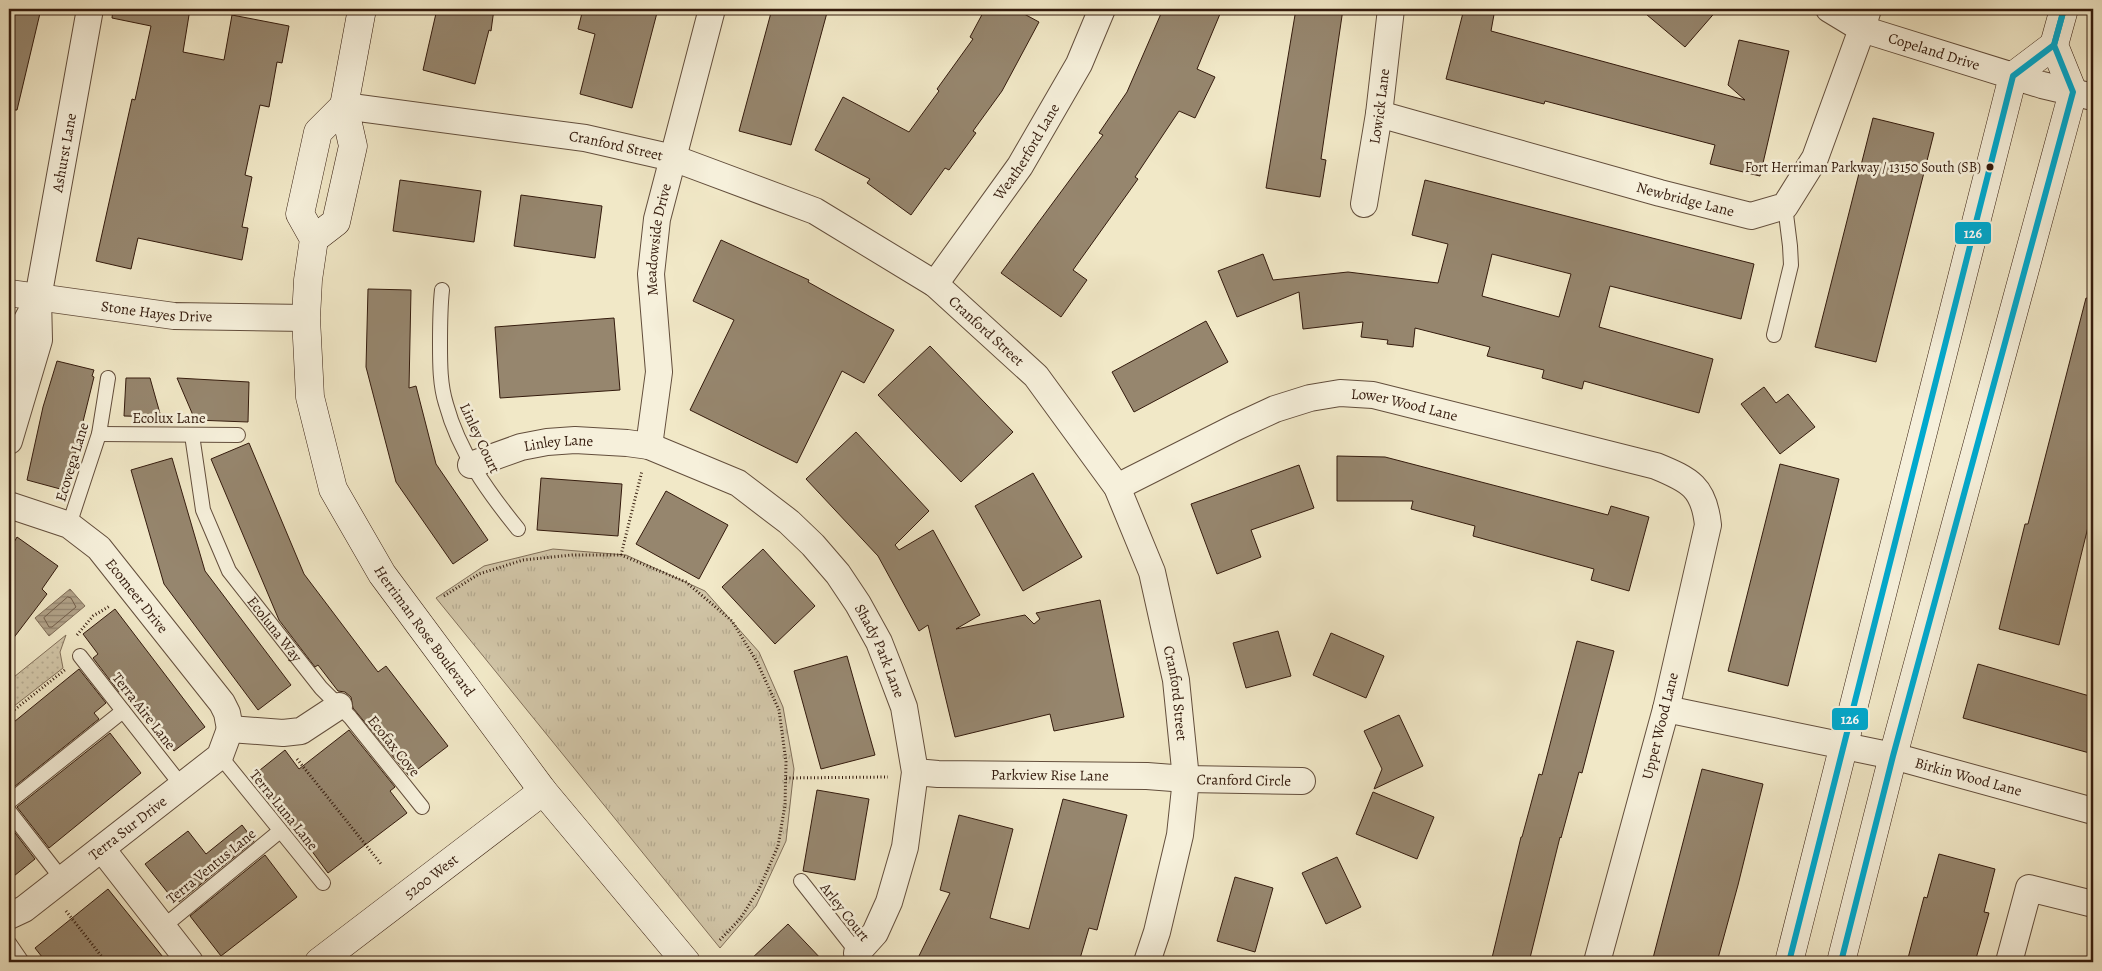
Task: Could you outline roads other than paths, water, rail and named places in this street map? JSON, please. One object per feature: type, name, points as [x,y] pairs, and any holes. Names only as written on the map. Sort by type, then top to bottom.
[{"type":"street","name":"Ashurst Lane","points":[[38,298],[90,9]]},
{"type":"street","points":[[344,106],[318,132],[300,214],[314,239],[336,222],[353,146],[344,106],[362,9]]},
{"type":"street","name":"Meadowside Drive","points":[[646,457],[659,372],[653,300],[653,252],[657,219],[712,9]]},
{"type":"street","name":"Weatherford Lane","points":[[935,284],[1020,166],[1079,64],[1102,9]]},
{"type":"street","name":"Lowick Lane","points":[[1364,204],[1379,114],[1391,9]]},
{"type":"street","name":"Copeland Drive","points":[[1829,9],[1865,19],[2013,76],[2083,94]]},
{"type":"street","points":[[1789,962],[2013,76],[2054,45],[2064,9]]},
{"type":"street","points":[[1785,206],[1815,158],[1865,19]]},
{"type":"street","points":[[1841,962],[1893,756],[2083,94],[2054,45]]},
{"type":"street","name":"Cranford Street","points":[[344,106],[585,138],[673,158],[815,211],[935,284],[1036,376],[1117,487],[1152,572],[1176,680],[1186,779],[1180,835],[1157,932],[1147,962]]},
{"type":"street","name":"Newbridge Lane","points":[[1379,114],[1660,193],[1751,216],[1785,206]]},
{"type":"street","name":"Herriman Rose Boulevard","points":[[314,239],[308,280],[306,318],[310,397],[333,489],[382,574],[543,791],[686,962]]},
{"type":"street","name":"Stone Hayes Drive","points":[[9,293],[174,316],[306,318]]},
{"type":"street","points":[[9,365],[17,338],[38,298]]},
{"type":"street","points":[[9,441],[39,340],[38,298]]},
{"type":"street","name":"Lower Wood Lane","points":[[1117,487],[1225,432],[1275,409],[1310,398],[1340,393],[1373,395],[1656,466],[1682,476],[1697,490]]},
{"type":"street","name":"Linley Lane","points":[[471,465],[521,447],[547,442],[575,440],[627,443],[646,457]]},
{"type":"street","name":"Shady Park Lane","points":[[646,457],[738,484],[789,522],[813,545],[838,574],[879,642],[904,707],[903,774],[907,840],[888,902],[875,933],[861,958]]},
{"type":"street","name":"Upper Wood Lane","points":[[1597,962],[1666,709],[1708,525],[1706,506],[1697,490]]},
{"type":"street","name":"Ecomeer Drive","points":[[9,505],[69,525],[99,548],[222,703],[227,713],[230,729]]},
{"type":"street","points":[[220,756],[230,729],[284,733],[301,731],[339,706]]},
{"type":"street","name":"Birkin Wood Lane","points":[[1666,709],[1893,756],[2093,811]]},
{"type":"street","name":"Terra Sur Drive","points":[[9,916],[24,909],[220,756]]},
{"type":"street","name":"Parkview Rise Lane","points":[[903,774],[1147,776],[1186,779]]},
{"type":"street","name":"Cranford Circle","points":[[1186,779],[1302,781]]},
{"type":"street","name":"5200 West","points":[[319,962],[543,791]]},
{"type":"street","points":[[102,849],[190,962]]},
{"type":"street","points":[[2009,962],[2029,888],[2093,904]]},
{"type":"lane","points":[[1774,335],[1790,265],[1790,246],[1785,206]]},
{"type":"lane","name":"Linley Court","points":[[442,290],[440,307],[440,367],[445,404],[471,465],[489,493],[518,529]]},
{"type":"lane","name":"Ecovega Lane","points":[[69,525],[99,434],[108,378]]},
{"type":"lane","name":"Ecolux Lane","points":[[99,434],[238,435]]},
{"type":"lane","name":"Ecoluna Way","points":[[192,435],[203,510],[229,571],[321,688],[339,706]]},
{"type":"lane","name":"Terra Aire Lane","points":[[80,656],[182,786]]},
{"type":"lane","name":"Ecofax Cove","points":[[339,706],[350,717],[422,807]]},
{"type":"lane","points":[[9,802],[123,711]]},
{"type":"lane","name":"Terra Luna Lane","points":[[220,756],[323,884]]},
{"type":"lane","points":[[9,811],[62,879]]},
{"type":"lane","name":"Terra Ventus Lane","points":[[163,927],[280,831]]},
{"type":"lane","name":"Arley Court","points":[[800,881],[861,958]]},
{"type":"lane","points":[[9,943],[22,962]]},
{"type":"water","points":[[70,589],[85,606],[49,636],[35,618]]},
{"type":"place","name":"Fort Herriman Parkway / 13150 South (SB)","points":[[1990,167]]}]
